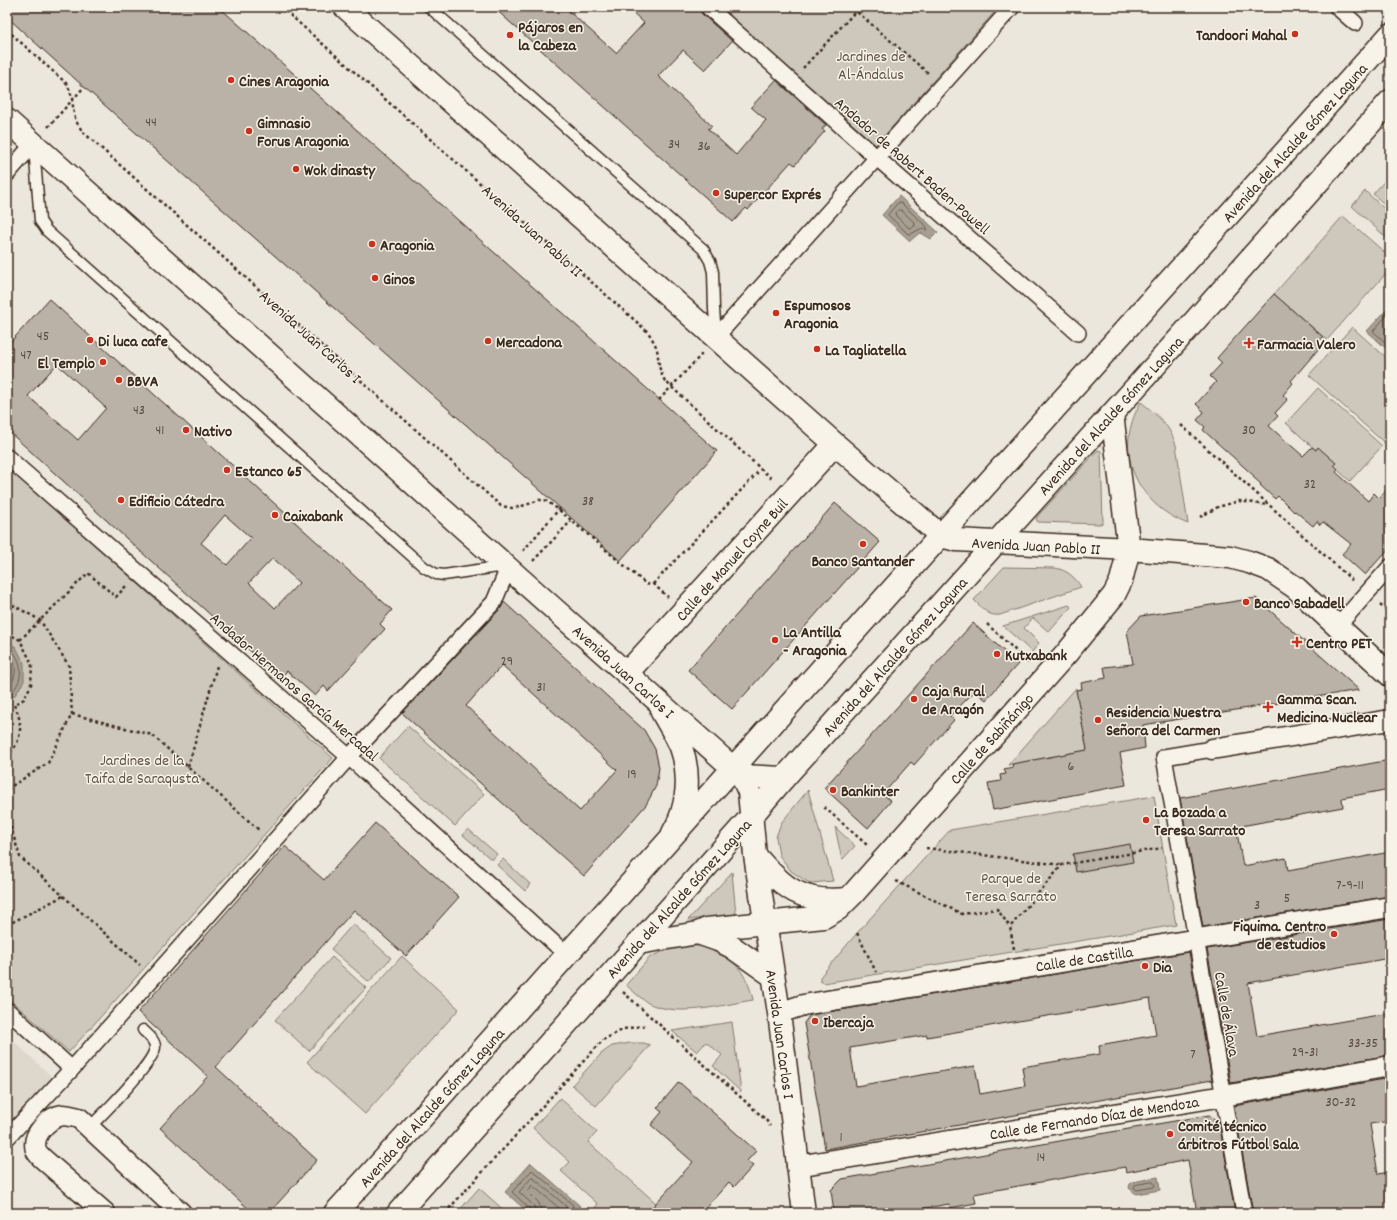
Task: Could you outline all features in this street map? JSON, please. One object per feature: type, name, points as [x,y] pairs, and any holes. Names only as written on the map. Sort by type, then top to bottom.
[{"type":"street","name":"Avenida Juan Pablo II","points":[[345,7],[940,536],[957,540],[996,543],[1129,549],[1230,558],[1249,562],[1268,569],[1296,588],[1390,675]]},
{"type":"street","name":"Andador de Robert Baden-Powell","points":[[708,7],[877,158],[1078,333]]},
{"type":"street","points":[[716,337],[1012,7]]},
{"type":"street","points":[[1337,7],[1355,23]]},
{"type":"street","name":"Avenida del Alcalde Gómez Laguna","points":[[335,1213],[669,840],[738,772],[940,536],[1390,35]]},
{"type":"street","name":"Avenida del Alcalde Gómez Laguna","points":[[398,1213],[784,778],[1112,414],[1390,101]]},
{"type":"street","name":"Avenida Juan Carlos I","points":[[7,120],[506,567],[738,772],[749,792],[750,818],[779,1013],[804,1213]]},
{"type":"street","points":[[7,174],[34,144]]},
{"type":"street","name":"Calle de Sabiñánigo","points":[[638,943],[698,933],[707,929],[824,917],[838,909],[884,860],[1045,678],[1114,595],[1121,581],[1129,549],[1112,414]]},
{"type":"street","name":"Calle de Manuel Coyne Buil","points":[[627,673],[835,444]]},
{"type":"street","name":"Andador Hermanos García Mercadal","points":[[7,457],[349,757],[556,945]]},
{"type":"street","points":[[7,1138],[72,1069],[349,757],[494,602],[506,567]]},
{"type":"street","points":[[1337,627],[1390,567]]},
{"type":"street","name":"Avenida del Alcalde Gómez Laguna","points":[[652,695],[680,747],[687,773],[687,791],[684,807],[679,824],[669,840]]},
{"type":"street","points":[[1212,749],[1390,720]]},
{"type":"street","name":"Calle de Álava","points":[[1212,749],[1164,757],[1244,1213]]},
{"type":"street","points":[[738,772],[784,778]]},
{"type":"street","points":[[755,855],[778,880],[802,895],[822,900],[847,899]]},
{"type":"street","name":"Calle de Castilla","points":[[779,1013],[803,1005],[1390,907]]},
{"type":"street","name":"Calle de Sabiñánigo","points":[[698,933],[732,947],[773,976]]},
{"type":"street","points":[[7,1010],[72,1069]]},
{"type":"street","name":"Calle de Fernando Díaz de Mendoza","points":[[797,1166],[1216,1097],[1390,1066]]},
{"type":"street","points":[[105,1213],[42,1158],[36,1150],[35,1141],[38,1134],[54,1118],[63,1115],[79,1118],[181,1213]]},
{"type":"lane","points":[[429,7],[703,249],[714,272],[716,337]]},
{"type":"lane","points":[[34,144],[40,221],[47,231],[430,572],[444,575],[506,567]]},
{"type":"lane","points":[[89,1128],[130,1085],[153,1054],[155,1047],[153,1040],[143,1030]]},
{"type":"path","name":"Avenida Juan Pablo II","points":[[281,7],[648,332],[654,341],[661,374],[671,388],[761,469],[653,584]]},
{"type":"path","points":[[837,7],[856,11],[941,86]]},
{"type":"path","points":[[855,7],[856,11]]},
{"type":"path","points":[[801,70],[856,11],[864,7]]},
{"type":"path","name":"Avenida Juan Carlos I","points":[[7,30],[66,83],[73,98],[77,123],[83,132],[501,506],[512,508],[539,500],[545,500],[559,509],[571,521],[646,584],[653,584]]},
{"type":"path","points":[[34,144],[84,87]]},
{"type":"path","points":[[659,400],[716,337]]},
{"type":"path","points":[[1181,425],[1390,614]]},
{"type":"path","points":[[1200,517],[1218,507],[1239,502],[1270,506]]},
{"type":"path","points":[[506,567],[559,509]]},
{"type":"path","points":[[20,640],[88,573],[116,597],[138,572]]},
{"type":"path","points":[[7,602],[40,620],[70,666],[72,714],[48,763],[7,789]]},
{"type":"path","points":[[987,624],[1045,678]]},
{"type":"path","points":[[7,633],[20,640],[32,664],[31,685],[24,699],[14,705],[18,712],[21,733],[12,751],[7,755]]},
{"type":"path","points":[[188,767],[222,646]]},
{"type":"path","points":[[72,714],[152,735],[273,842]]},
{"type":"path","points":[[824,807],[884,860]]},
{"type":"path","points":[[7,815],[20,857],[153,977]]},
{"type":"path","points":[[926,848],[1062,865],[1163,848]]},
{"type":"path","points":[[1010,927],[1062,865]]},
{"type":"path","points":[[896,881],[962,914],[997,909],[1010,927],[1019,969]]},
{"type":"path","points":[[7,924],[63,896]]},
{"type":"path","points":[[857,933],[877,975]]},
{"type":"path","points":[[607,978],[766,1120],[770,1128]]},
{"type":"path","points":[[445,1213],[603,1040],[624,1029],[647,1026]]},
{"type":"shaded area","points":[[7,1035],[63,1087],[7,1148]]},
{"type":"green space","name":"Jardines de Al-Ándalus","points":[[719,7],[999,7],[876,145]]},
{"type":"green space","points":[[1390,175],[1390,209],[1373,194]]},
{"type":"green space","points":[[1365,191],[1390,214],[1390,241],[1352,206]]},
{"type":"green space","points":[[1343,216],[1390,257],[1390,269],[1327,340],[1274,294]]},
{"type":"green space","points":[[1352,327],[1390,361],[1390,448],[1309,375]]},
{"type":"green space","points":[[1318,388],[1382,446],[1350,481],[1286,423]]},
{"type":"green space","points":[[1141,402],[1162,420],[1176,445],[1188,524],[1170,515],[1155,503],[1143,490],[1134,474],[1129,457],[1129,439],[1133,420]]},
{"type":"green space","points":[[1098,450],[1101,451],[1103,523],[1038,522],[1036,519],[1037,517]]},
{"type":"green space","name":"Jardines de la Taifa de Saraqusta","points":[[7,467],[333,758],[69,1052],[7,997]]},
{"type":"green space","points":[[1004,567],[1055,568],[1063,570],[1070,574],[1081,587],[1000,615],[992,615],[974,600]]},
{"type":"green space","points":[[1069,605],[1071,607],[1049,632],[1033,618],[1024,628],[1039,643],[1032,652],[1003,626]]},
{"type":"green space","points":[[1076,688],[1087,750],[1008,765]]},
{"type":"green space","points":[[408,726],[484,794],[455,826],[379,758]]},
{"type":"green space","points":[[808,790],[833,881],[811,883],[806,881],[791,871],[779,855],[776,837],[781,823]]},
{"type":"green space","name":"Parque de Teresa Sarrato","points":[[1154,796],[1176,925],[824,983],[820,981],[820,977],[857,933],[950,830]]},
{"type":"green space","points":[[835,827],[855,846],[842,860]]},
{"type":"green space","points":[[468,829],[497,854],[492,860],[463,835]]},
{"type":"green space","points":[[503,859],[530,884],[525,891],[497,865]]},
{"type":"green space","points":[[732,872],[736,914],[688,920]]},
{"type":"green space","points":[[353,924],[391,958],[369,982],[331,949]]},
{"type":"green space","points":[[682,946],[698,946],[708,948],[727,957],[741,971],[753,1000],[700,1009],[673,1010],[648,1003],[626,985],[650,957]]},
{"type":"green space","points":[[402,956],[459,1009],[365,1114],[307,1062]]},
{"type":"green space","points":[[332,957],[366,988],[309,1051],[275,1020]]},
{"type":"green space","points":[[732,1022],[741,1092],[713,1066],[722,1055],[706,1042],[697,1052],[672,1031]]},
{"type":"green space","points":[[630,1043],[644,1043],[650,1045],[596,1106],[572,1085],[602,1053],[612,1046]]},
{"type":"green space","points":[[560,1098],[597,1132],[588,1142],[656,1203],[647,1213],[591,1213],[598,1204],[561,1171],[570,1162],[533,1128]]},
{"type":"green space","points":[[479,1188],[507,1213],[457,1213]]},
{"type":"water","points":[[899,196],[938,232],[931,239],[921,233],[910,241],[882,215]]},
{"type":"water","points":[[1390,306],[1390,352],[1367,331]]},
{"type":"water","points":[[7,642],[16,647],[24,663],[24,681],[15,695],[7,699]]},
{"type":"water","points":[[7,709],[10,714],[12,727],[11,736],[7,745]]},
{"type":"water","points":[[531,1163],[580,1206],[573,1213],[529,1213],[505,1192]]},
{"type":"water","points":[[1158,1177],[1160,1190],[1136,1194],[1129,1188],[1130,1184],[1133,1182]]},
{"type":"building","name":"Aragonia","points":[[7,7],[219,7],[717,451],[620,561],[84,87],[7,17]]},
{"type":"building","points":[[493,7],[564,7],[616,53],[644,23],[627,7],[699,7],[702,14],[732,41],[705,70],[683,50],[658,76],[712,126],[708,129],[736,155],[766,120],[751,107],[776,80],[826,125],[822,129],[825,131],[795,165],[791,162],[748,210],[746,208],[733,222]]},
{"type":"building","points":[[1274,294],[1323,337],[1318,343],[1321,346],[1291,381],[1293,383],[1283,395],[1288,399],[1275,413],[1278,416],[1269,426],[1303,456],[1312,447],[1316,450],[1318,447],[1336,463],[1334,465],[1338,469],[1336,472],[1368,501],[1374,493],[1379,498],[1390,486],[1390,547],[1365,575],[1342,554],[1351,544],[1323,522],[1320,525],[1317,521],[1313,526],[1295,511],[1294,512],[1278,496],[1275,499],[1260,485],[1261,484],[1253,477],[1254,476],[1203,430],[1205,427],[1197,420],[1204,412],[1196,404],[1216,382],[1210,376],[1222,363],[1217,358]]},
{"type":"building","name":"Edificio Cátedra","points":[[49,299],[392,610],[380,624],[385,629],[328,691],[324,686],[315,696],[287,671],[280,678],[7,430],[7,346]],"holes":[[[57,364],[106,408],[78,440],[28,396]],[[225,515],[251,538],[227,565],[201,543]],[[273,558],[299,583],[275,608],[249,583]]]},
{"type":"building","points":[[835,503],[880,542],[732,709],[688,670]]},
{"type":"building","points":[[1256,598],[1359,690],[1143,725],[1145,748],[1120,753],[1126,785],[993,810],[988,783],[1001,781],[1000,775],[1006,774],[1004,769],[1013,767],[1012,764],[1087,750],[1076,690],[1082,689],[1081,683],[1106,678],[1104,667],[1133,664],[1127,631],[1141,616]]},
{"type":"building","points":[[504,602],[644,730],[655,749],[659,768],[656,786],[646,805],[584,876],[402,713],[501,608]],"holes":[[[502,665],[617,770],[580,811],[466,706]]]},
{"type":"building","points":[[973,623],[1018,664],[986,700],[975,691],[950,716],[954,720],[914,765],[911,762],[883,794],[891,801],[868,828],[824,788]]},
{"type":"building","points":[[1390,760],[1390,789],[1342,798],[1343,807],[1236,827],[1243,866],[1286,858],[1288,871],[1390,852],[1390,896],[1203,927],[1180,798]]},
{"type":"building","points":[[375,823],[459,897],[406,956],[354,910],[216,1067],[317,1160],[269,1213],[253,1213],[160,1128],[208,1076],[138,1012],[285,846],[324,880]]},
{"type":"building","points":[[1130,844],[1133,862],[1076,872],[1073,854]]},
{"type":"building","points":[[1390,919],[1390,958],[1248,983],[1257,1036],[1390,1013],[1390,1055],[1231,1083],[1207,949]]},
{"type":"building","points":[[1189,952],[1212,1080],[825,1149],[804,1023],[810,1015]],"holes":[[[1150,998],[1156,1035],[1099,1045],[1100,1054],[1022,1067],[1025,1086],[980,1094],[975,1066],[856,1086],[850,1048],[927,1035],[927,1037]]]},
{"type":"building","points":[[1390,1078],[1390,1121],[1370,1124],[1378,1174],[1390,1172],[1390,1213],[1253,1213],[1234,1106]]},
{"type":"building","points":[[679,1082],[756,1151],[747,1161],[753,1166],[734,1187],[729,1182],[701,1213],[647,1213],[693,1162],[651,1125],[662,1112],[657,1108]]},
{"type":"building","points":[[1209,1115],[1219,1122],[1235,1213],[1197,1213],[1188,1160],[1126,1172],[1125,1167],[974,1194],[976,1203],[950,1208],[949,1204],[897,1213],[834,1213],[831,1190],[842,1179]]},
{"type":"place","name":"Tandoori Mahal","points":[[1295,34]]},
{"type":"place","name":"Pájaros en la Cabeza","points":[[510,35]]},
{"type":"place","name":"Cines Aragonia","points":[[231,80]]},
{"type":"place","name":"Gimnasio Forus Aragonia","points":[[249,131]]},
{"type":"place","name":"Wok dinasty","points":[[296,169]]},
{"type":"place","name":"Supercor Exprés","points":[[716,193]]},
{"type":"place","name":"Aragonia","points":[[372,244]]},
{"type":"place","name":"Ginos","points":[[375,278]]},
{"type":"place","name":"Espumosos Aragonia","points":[[776,313]]},
{"type":"place","name":"Di luca cafe","points":[[90,340]]},
{"type":"place","name":"Mercadona","points":[[488,341]]},
{"type":"place","name":"Farmacia Valero","points":[[1249,343]]},
{"type":"place","name":"La Tagliatella","points":[[817,349]]},
{"type":"place","name":"El Templo","points":[[103,362]]},
{"type":"place","name":"BBVA","points":[[119,380]]},
{"type":"place","name":"Nativo","points":[[186,430]]},
{"type":"place","name":"Estanco 65","points":[[227,470]]},
{"type":"place","name":"Edificio Cátedra","points":[[121,500]]},
{"type":"place","name":"Caixabank","points":[[275,515]]},
{"type":"place","name":"Banco Santander","points":[[863,544]]},
{"type":"place","name":"Banco Sabadell","points":[[1246,602]]},
{"type":"place","name":"La Antilla - Aragonia","points":[[775,640]]},
{"type":"place","name":"Centro PET","points":[[1297,642]]},
{"type":"place","name":"Kutxabank","points":[[997,654]]},
{"type":"place","name":"Caja Rural de Aragón","points":[[914,699]]},
{"type":"place","name":"Gamma Scan. Medicina Nuclear","points":[[1268,707]]},
{"type":"place","name":"Residencia Nuestra Señora del Carmen","points":[[1098,720]]},
{"type":"place","name":"Bankinter","points":[[833,790]]},
{"type":"place","name":"La Bozada a Teresa Sarrato","points":[[1146,820]]},
{"type":"place","name":"Fiquima. Centro de estudios","points":[[1334,934]]},
{"type":"place","name":"Dia","points":[[1145,966]]},
{"type":"place","name":"Ibercaja","points":[[815,1021]]},
{"type":"place","name":"Comité técnico árbitros Fútbol Sala","points":[[1170,1134]]}]
